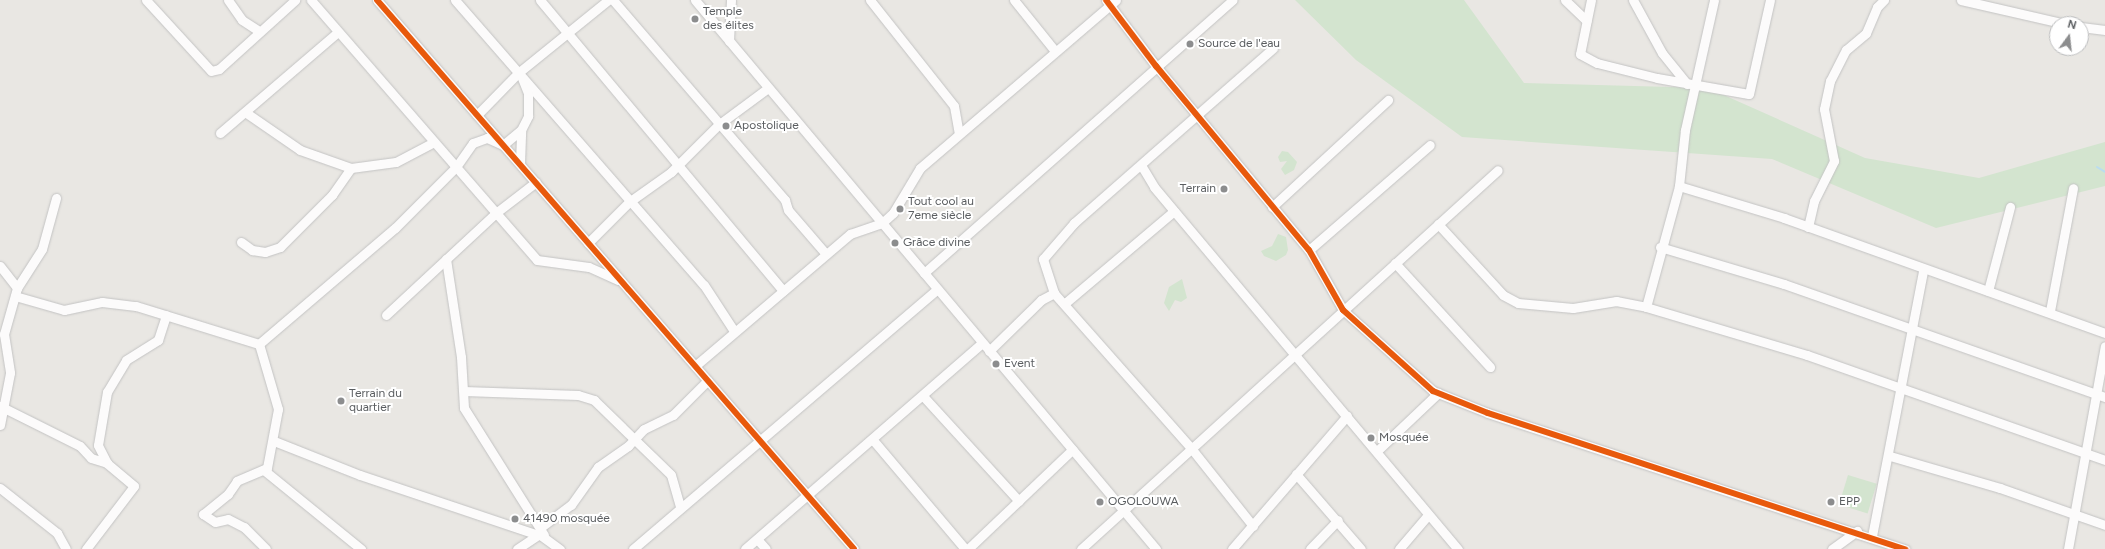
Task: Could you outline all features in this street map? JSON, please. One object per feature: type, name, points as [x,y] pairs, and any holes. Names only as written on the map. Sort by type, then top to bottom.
[{"type":"street","points":[[146,0],[211,72],[219,69],[295,0]]},
{"type":"street","points":[[228,0],[242,20],[260,31]]},
{"type":"street","points":[[311,0],[538,260],[589,267],[621,281]]},
{"type":"street","points":[[377,0],[854,549]]},
{"type":"street","points":[[455,0],[629,202],[704,285],[734,331]]},
{"type":"street","points":[[540,0],[679,164],[783,291]]},
{"type":"street","points":[[477,115],[520,75],[608,0]]},
{"type":"street","points":[[613,0],[718,125],[785,200],[788,210],[826,254]]},
{"type":"street","points":[[695,0],[1122,511],[1156,549]]},
{"type":"street","points":[[729,41],[730,0]]},
{"type":"street","points":[[870,0],[954,106],[959,134]]},
{"type":"street","points":[[1014,0],[1055,51]]},
{"type":"street","points":[[924,273],[994,215],[1156,66],[1233,0]]},
{"type":"street","points":[[1565,0],[1587,21]]},
{"type":"street","points":[[1591,0],[1580,54],[1597,63],[1692,84],[1749,94],[1770,0]]},
{"type":"street","points":[[1633,0],[1662,53],[1692,84]]},
{"type":"street","points":[[1646,307],[1660,247],[1679,186],[1692,84],[1714,0]]},
{"type":"street","points":[[1808,227],[1814,201],[1834,161],[1824,109],[1830,81],[1846,50],[1866,33],[1877,7],[1884,0]]},
{"type":"street","points":[[1961,0],[1974,1],[2049,20]]},
{"type":"street","points":[[695,366],[734,331],[850,234],[882,223],[898,207],[920,168],[1111,2],[1156,66],[1308,250],[1343,310],[1420,382],[1438,393],[1488,413],[1857,531],[1905,549]]},
{"type":"street","points":[[2089,28],[2105,30]]},
{"type":"street","points":[[220,133],[338,32]]},
{"type":"street","points":[[1253,526],[1191,448],[1054,293],[1044,265],[1047,252],[1074,223],[1141,165],[1196,114],[1273,48]]},
{"type":"street","points":[[503,145],[521,130],[528,116],[528,93],[520,75]]},
{"type":"street","points":[[588,243],[629,202],[679,164],[718,125],[768,88]]},
{"type":"street","points":[[1272,208],[1388,100]]},
{"type":"street","points":[[245,112],[300,150],[351,168],[396,162],[434,142]]},
{"type":"street","points":[[520,164],[521,130]]},
{"type":"street","points":[[260,344],[396,228],[456,167],[464,152],[477,141],[487,138],[503,145]]},
{"type":"street","points":[[1308,250],[1430,145]]},
{"type":"street","points":[[1141,165],[1174,211],[1294,354],[1378,450],[1428,515],[1458,549]]},
{"type":"street","points":[[241,242],[259,251],[280,247],[332,195],[351,168]]},
{"type":"street","points":[[1080,549],[1498,170]]},
{"type":"street","points":[[386,315],[497,212],[536,182]]},
{"type":"street","points":[[1679,186],[1808,227],[1923,270],[2050,311],[2105,333]]},
{"type":"street","points":[[2050,311],[2073,188]]},
{"type":"street","points":[[0,425],[2,406],[10,373],[4,334],[16,292],[42,249],[56,198]]},
{"type":"street","points":[[1988,291],[2010,207]]},
{"type":"street","points":[[1064,304],[1174,211]]},
{"type":"street","points":[[1438,224],[1510,299],[1573,308],[1616,301],[1646,307],[1899,387],[2105,460]]},
{"type":"street","points":[[1660,247],[1784,284],[2105,397]]},
{"type":"street","points":[[446,259],[468,417],[490,445],[540,532],[560,549]]},
{"type":"street","points":[[589,267],[605,262]]},
{"type":"street","points":[[1395,263],[1490,367]]},
{"type":"street","points":[[0,266],[16,292],[64,310],[102,302],[136,306],[260,344]]},
{"type":"street","points":[[1872,536],[1890,456],[1889,441],[1899,387],[1913,329],[1923,270]]},
{"type":"street","points":[[774,280],[792,283]]},
{"type":"street","points":[[632,549],[680,506],[760,441],[937,288]]},
{"type":"street","points":[[989,351],[1041,300],[1054,293]]},
{"type":"street","points":[[86,549],[134,486],[107,463],[98,445],[107,392],[126,360],[158,340],[166,315]]},
{"type":"street","points":[[745,549],[873,440],[982,343]]},
{"type":"street","points":[[260,344],[278,409],[274,441],[265,471]]},
{"type":"street","points":[[2068,549],[2105,346]]},
{"type":"street","points":[[517,549],[540,532],[570,505],[598,467],[628,446],[633,436],[673,415],[708,380]]},
{"type":"street","points":[[464,391],[578,395],[594,400],[633,436],[671,475],[680,506]]},
{"type":"street","points":[[1378,450],[1438,393]]},
{"type":"street","points":[[923,396],[1019,501]]},
{"type":"street","points":[[2,406],[80,446],[91,458],[107,463]]},
{"type":"street","points":[[1232,549],[1347,416]]},
{"type":"street","points":[[873,440],[967,549],[1072,450]]},
{"type":"street","points":[[274,441],[360,475],[540,532]]},
{"type":"street","points":[[1890,456],[2074,513],[2105,525]]},
{"type":"street","points":[[265,471],[237,480],[228,494],[203,514],[215,522],[228,519],[244,527],[266,549]]},
{"type":"street","points":[[265,471],[361,549]]},
{"type":"street","points":[[1296,474],[1338,520],[1361,549]]},
{"type":"street","points":[[0,488],[57,533],[66,549]]},
{"type":"street","points":[[1399,549],[1428,515]]},
{"type":"street","points":[[1310,549],[1338,520]]},
{"type":"street","points":[[1832,549],[1857,531]]},
{"type":"street","points":[[757,539],[766,549]]},
{"type":"green space","points":[[1295,0],[1464,0],[1524,83],[1708,88],[1865,158],[1979,178],[2105,142],[2105,186],[1936,228],[1772,159],[1462,137],[1356,60]]},
{"type":"green space","points":[[1282,151],[1288,152],[1297,162],[1294,170],[1285,175],[1281,169],[1287,161],[1280,162],[1278,157]]},
{"type":"green space","points":[[1278,234],[1286,237],[1288,250],[1286,255],[1276,261],[1264,256],[1261,251],[1272,246]]},
{"type":"green space","points":[[1182,279],[1187,298],[1181,302],[1175,300],[1169,311],[1164,303],[1169,287]]},
{"type":"green space","points":[[1848,475],[1877,484],[1868,513],[1839,505]]},
{"type":"waterway","points":[[2097,167],[2105,172]]},
{"type":"cycle path","points":[[377,0],[854,549]]},
{"type":"cycle path","points":[[1106,0],[1156,66],[1309,250],[1343,310],[1433,391],[1488,413],[1905,549]]},
{"type":"place","name":"Temple des élites","points":[[695,19]]},
{"type":"place","name":"Source de l'eau","points":[[1190,44]]},
{"type":"place","name":"Apostolique","points":[[726,126]]},
{"type":"place","name":"Terrain","points":[[1224,189]]},
{"type":"place","name":"Tout cool au 7eme siècle","points":[[900,209]]},
{"type":"place","name":"Grâce divine","points":[[895,243]]},
{"type":"place","name":"Event","points":[[996,364]]},
{"type":"place","name":"Terrain du quartier","points":[[341,401]]},
{"type":"place","name":"Mosquée","points":[[1371,438]]},
{"type":"place","name":"OGOLOUWA","points":[[1100,502]]},
{"type":"place","name":"EPP","points":[[1831,502]]},
{"type":"place","name":"41490 mosquée","points":[[515,519]]}]
